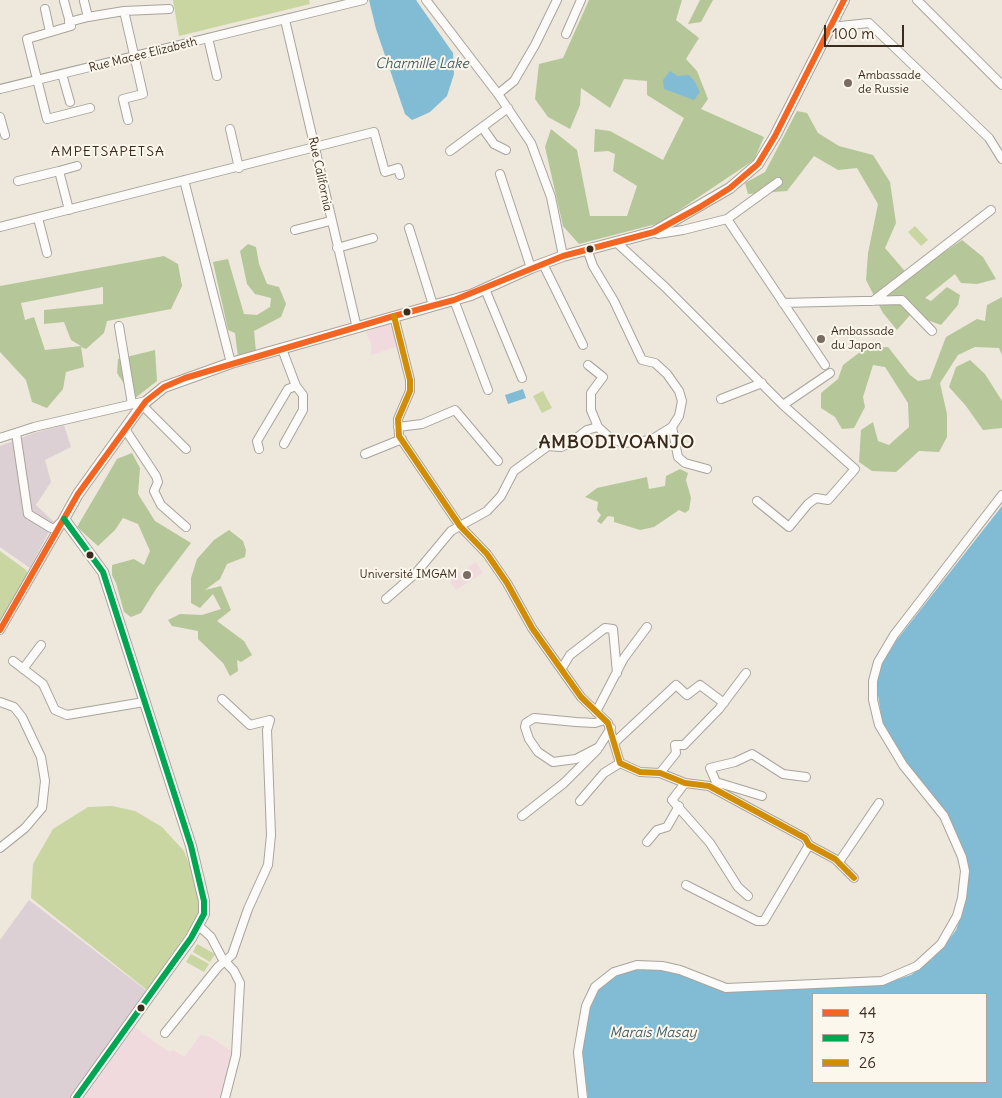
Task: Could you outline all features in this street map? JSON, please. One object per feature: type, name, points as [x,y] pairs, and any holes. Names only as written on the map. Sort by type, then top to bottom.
[{"type":"main road","points":[[76,1098],[198,926],[204,914],[204,901],[199,876],[103,572],[64,519],[78,494],[125,429],[140,403],[164,387],[185,378],[231,363],[454,300],[563,256],[654,232],[730,188],[758,164],[775,136],[844,0]]},
{"type":"street","points":[[84,0],[88,17]]},
{"type":"street","name":"Rue Macee Elizabeth","points":[[0,90],[363,0]]},
{"type":"street","points":[[426,0],[498,94],[531,143],[551,197],[563,256]]},
{"type":"street","points":[[498,94],[514,81],[535,45],[557,0]]},
{"type":"street","points":[[566,34],[581,0]]},
{"type":"street","points":[[917,0],[1002,85]]},
{"type":"street","points":[[64,1],[70,26],[27,39],[47,119],[90,108]]},
{"type":"street","points":[[44,9],[50,32]]},
{"type":"street","points":[[70,22],[124,11],[170,9]]},
{"type":"street","points":[[124,11],[136,56],[143,94],[123,99],[128,120]]},
{"type":"street","name":"Rue California","points":[[285,20],[315,147],[330,221],[357,328]]},
{"type":"street","points":[[831,27],[869,23],[988,138],[1002,159]]},
{"type":"street","points":[[208,38],[216,76]]},
{"type":"street","points":[[62,74],[70,102]]},
{"type":"street","points":[[450,151],[508,108]]},
{"type":"street","points":[[0,117],[5,135]]},
{"type":"street","points":[[482,127],[494,144],[506,150]]},
{"type":"street","points":[[230,130],[239,168]]},
{"type":"street","points":[[0,227],[184,180],[239,168],[374,132],[385,172],[398,168],[400,175]]},
{"type":"street","points":[[18,181],[77,166]]},
{"type":"street","points":[[59,170],[69,210]]},
{"type":"street","points":[[500,174],[530,268]]},
{"type":"street","points":[[184,180],[231,363]]},
{"type":"street","points":[[654,232],[658,234],[683,230],[727,219],[778,182]]},
{"type":"street","points":[[873,301],[991,210]]},
{"type":"street","points":[[38,218],[47,253]]},
{"type":"street","points":[[727,219],[825,365]]},
{"type":"street","points":[[295,230],[330,221]]},
{"type":"street","points":[[408,228],[433,305]]},
{"type":"street","points":[[337,248],[373,238]]},
{"type":"street","points":[[616,242],[665,287],[783,405],[855,469],[828,500],[816,498],[808,504],[789,527],[757,501]]},
{"type":"street","points":[[587,249],[593,266],[614,301],[642,360],[655,364],[667,374],[679,391],[682,401],[681,409],[672,427],[651,440],[624,443],[611,438],[598,427],[591,410],[591,393],[603,377],[588,365]]},
{"type":"street","points":[[543,264],[583,345]]},
{"type":"street","points":[[485,289],[522,378]]},
{"type":"street","points":[[454,300],[488,390]]},
{"type":"street","points":[[784,303],[902,300],[932,330]]},
{"type":"street","points":[[394,316],[410,380],[410,391],[398,419],[402,440],[460,526],[487,554],[507,583],[532,628],[582,697],[611,728],[620,763],[640,772],[660,773],[684,783],[713,784],[762,796]]},
{"type":"street","points":[[626,326],[635,323]]},
{"type":"street","points":[[119,326],[140,403],[186,449]]},
{"type":"street","points":[[282,349],[296,386],[303,395],[303,410],[284,444]]},
{"type":"street","points":[[783,405],[830,373]]},
{"type":"street","points":[[721,399],[762,384]]},
{"type":"street","points":[[259,449],[257,442],[288,389],[296,386]]},
{"type":"street","points":[[0,438],[140,403]]},
{"type":"street","points":[[398,427],[405,428],[422,424],[455,410],[498,461]]},
{"type":"street","points":[[386,598],[416,573],[440,542],[460,526],[487,511],[501,496],[514,471],[531,457],[548,446],[561,447],[570,443],[587,430],[598,427]]},
{"type":"street","points":[[672,427],[678,457],[685,463],[707,468]]},
{"type":"street","points":[[125,429],[156,476],[158,482],[154,491],[161,506],[186,526]]},
{"type":"street","points":[[16,433],[28,514],[51,528],[55,528],[64,519]]},
{"type":"street","points":[[365,454],[402,440]]},
{"type":"street","points":[[583,1098],[578,1052],[586,1006],[595,987],[614,972],[637,965],[662,966],[680,970],[726,988],[882,982],[917,966],[941,944],[951,928],[962,898],[965,871],[962,857],[944,816],[903,765],[879,725],[873,700],[873,681],[878,662],[894,635],[1002,495]]},
{"type":"street","points":[[0,630],[64,519]]},
{"type":"street","points":[[596,712],[616,673],[647,627]]},
{"type":"street","points":[[562,668],[570,655],[604,628],[613,629],[616,673]]},
{"type":"street","points":[[23,669],[41,645]]},
{"type":"street","points":[[13,661],[43,684],[55,710],[67,714],[144,702]]},
{"type":"street","points":[[660,773],[676,754],[675,745],[684,745],[724,703],[746,673]]},
{"type":"street","points":[[614,742],[676,685],[687,695],[700,685],[724,703]]},
{"type":"street","points":[[165,1033],[218,967],[232,955],[248,909],[268,865],[271,835],[267,730],[270,720],[250,724],[222,699]]},
{"type":"street","points":[[0,702],[14,706],[22,717],[41,757],[45,782],[42,808],[25,828],[0,848]]},
{"type":"street","points":[[600,747],[576,759],[553,762],[538,752],[529,739],[525,727],[526,723],[534,718],[595,723],[604,720]]},
{"type":"street","points":[[522,816],[564,783],[600,747],[611,728]]},
{"type":"street","points":[[806,777],[783,774],[752,754],[736,762],[710,768],[713,784],[805,838],[810,845],[839,862],[854,878]]},
{"type":"street","points":[[580,801],[604,773],[620,763]]},
{"type":"street","points":[[684,783],[672,800],[710,843],[738,887],[748,896]]},
{"type":"street","points":[[839,862],[879,803]]},
{"type":"street","points":[[647,842],[657,830],[667,827],[679,806]]},
{"type":"street","points":[[686,885],[757,921],[764,922],[810,845]]},
{"type":"street","points":[[198,926],[211,937],[240,983],[236,1055],[225,1098]]},
{"type":"shaded area","points":[[389,324],[394,330],[399,346],[371,355],[371,343],[366,332]]},
{"type":"shaded area","points":[[64,425],[71,447],[45,460],[51,482],[36,505],[54,522],[30,568],[0,547],[0,446],[34,433]]},
{"type":"shaded area","name":"Université IMGAM","points":[[476,562],[483,573],[456,590],[450,582],[453,580],[452,578]]},
{"type":"shaded area","points":[[29,900],[147,991],[91,1076],[74,1098],[0,1098],[0,940]]},
{"type":"shaded area","points":[[135,1027],[170,1052],[173,1050],[185,1057],[200,1035],[210,1037],[233,1052],[222,1098],[84,1098]]},
{"type":"green space","points":[[173,0],[309,0],[310,4],[179,36]]},
{"type":"green space","points":[[589,0],[682,0],[676,20],[699,38],[686,59],[697,71],[708,99],[701,109],[764,137],[754,160],[660,223],[579,244],[563,226],[545,147],[551,129],[577,150],[590,216],[627,216],[637,186],[613,171],[615,154],[608,151],[594,152],[595,129],[610,131],[663,160],[684,118],[647,95],[647,81],[624,79],[610,108],[581,88],[580,105],[570,129],[548,117],[535,99],[539,64],[563,58]]},
{"type":"green space","points":[[700,0],[713,0],[701,22],[688,24]]},
{"type":"green space","points":[[797,111],[807,113],[818,133],[839,146],[873,155],[890,182],[896,223],[885,248],[909,276],[962,240],[983,257],[996,279],[977,284],[961,283],[955,274],[925,298],[931,301],[947,287],[960,295],[958,305],[941,325],[911,314],[897,330],[883,313],[866,280],[868,253],[878,204],[857,168],[838,170],[814,156],[787,191],[748,194],[745,183],[765,172]]},
{"type":"green space","points":[[915,226],[928,240],[921,246],[908,232]]},
{"type":"green space","points":[[248,244],[256,247],[259,264],[267,284],[279,287],[286,304],[281,317],[254,331],[256,352],[238,357],[235,333],[228,330],[213,262],[228,259],[244,314],[257,315],[270,307],[271,298],[255,294],[247,284],[240,251]]},
{"type":"green space","points":[[164,256],[178,264],[182,286],[171,309],[107,321],[104,333],[86,349],[81,347],[84,367],[66,372],[63,389],[47,408],[32,402],[26,380],[0,352],[0,286]],"holes":[[[103,287],[103,304],[44,310],[44,324],[64,322],[71,340],[81,346],[45,350],[34,317],[25,320],[21,303]]]},
{"type":"green space","points":[[1002,297],[1002,355],[999,348],[975,347],[958,355],[940,383],[947,414],[947,437],[939,452],[919,451],[896,472],[872,471],[859,462],[861,430],[873,422],[878,441],[889,445],[909,427],[908,403],[885,367],[873,365],[863,397],[865,407],[854,428],[842,429],[835,417],[821,408],[821,393],[838,379],[843,365],[864,349],[888,347],[910,375],[918,381],[930,379],[946,337],[977,319],[985,321],[987,305]]},
{"type":"green space","points":[[155,350],[157,381],[134,399],[117,373],[118,359]]},
{"type":"green space","points":[[970,360],[985,374],[1002,401],[1002,428],[983,430],[966,406],[949,387],[956,367]]},
{"type":"green space","points":[[543,391],[552,408],[542,413],[533,396]]},
{"type":"green space","points":[[132,453],[140,468],[138,494],[155,521],[191,543],[156,589],[141,613],[131,617],[124,612],[112,575],[112,565],[134,559],[144,565],[150,551],[138,524],[123,518],[115,530],[98,546],[77,527],[117,459]]},
{"type":"green space","points":[[680,469],[688,473],[686,480],[691,498],[689,510],[685,513],[679,510],[654,527],[640,530],[614,522],[614,517],[608,516],[601,524],[597,521],[601,515],[597,510],[598,502],[585,497],[597,488],[647,477],[649,489],[665,486],[666,476]]},
{"type":"green space","points":[[229,530],[243,541],[246,550],[245,557],[227,564],[220,579],[205,590],[221,586],[231,610],[217,621],[244,641],[252,655],[241,662],[237,660],[238,671],[230,676],[223,663],[198,639],[198,631],[172,626],[168,620],[180,614],[202,615],[221,609],[213,594],[200,608],[191,603],[191,578],[197,559],[214,540]]},
{"type":"green space","points":[[0,551],[26,570],[28,575],[0,627]]},
{"type":"green space","points":[[112,806],[135,811],[162,827],[184,851],[200,892],[201,913],[147,990],[31,898],[33,864],[53,829],[88,807]]},
{"type":"green space","points":[[197,944],[215,954],[210,962],[193,952]]},
{"type":"green space","points":[[191,954],[209,964],[204,972],[186,962]]},
{"type":"water","name":"Charmille Lake","points":[[369,0],[416,0],[453,53],[454,74],[447,96],[430,112],[412,120],[405,114],[376,29]]},
{"type":"water","points":[[670,71],[678,76],[689,75],[695,82],[700,92],[694,100],[664,89],[663,80]]},
{"type":"water","points":[[523,389],[526,398],[508,404],[505,395]]},
{"type":"water","name":"Marais Masay","points":[[1002,506],[1002,1098],[588,1098],[582,1054],[590,1008],[599,989],[618,973],[641,967],[665,968],[716,987],[886,983],[911,975],[931,960],[956,930],[963,911],[968,872],[960,846],[883,727],[876,682],[882,664],[896,641]]},
{"type":"transit line","name":"44","points":[[0,630],[78,494],[146,401],[164,387],[185,378],[454,300],[563,256],[654,232],[700,207],[730,188],[758,164],[775,136],[844,0]]},
{"type":"transit line","name":"26","points":[[394,316],[410,380],[410,391],[398,419],[399,436],[460,526],[487,554],[507,583],[532,628],[581,697],[608,723],[620,763],[640,772],[660,773],[685,783],[709,786],[805,838],[809,845],[835,859],[854,878]]},
{"type":"transit line","name":"73","points":[[64,519],[103,572],[191,846],[204,901],[204,914],[191,938],[76,1098]]},
{"type":"place","name":"Ambassade de Russie","points":[[848,83]]},
{"type":"place","name":"Ambassade du Japon","points":[[821,339]]},
{"type":"place","name":"Université IMGAM","points":[[467,575]]},
{"type":"district","name":"AMPETSAPETSA","points":[[108,152]]},
{"type":"district","name":"AMBODIVOANJO","points":[[617,443]]}]
